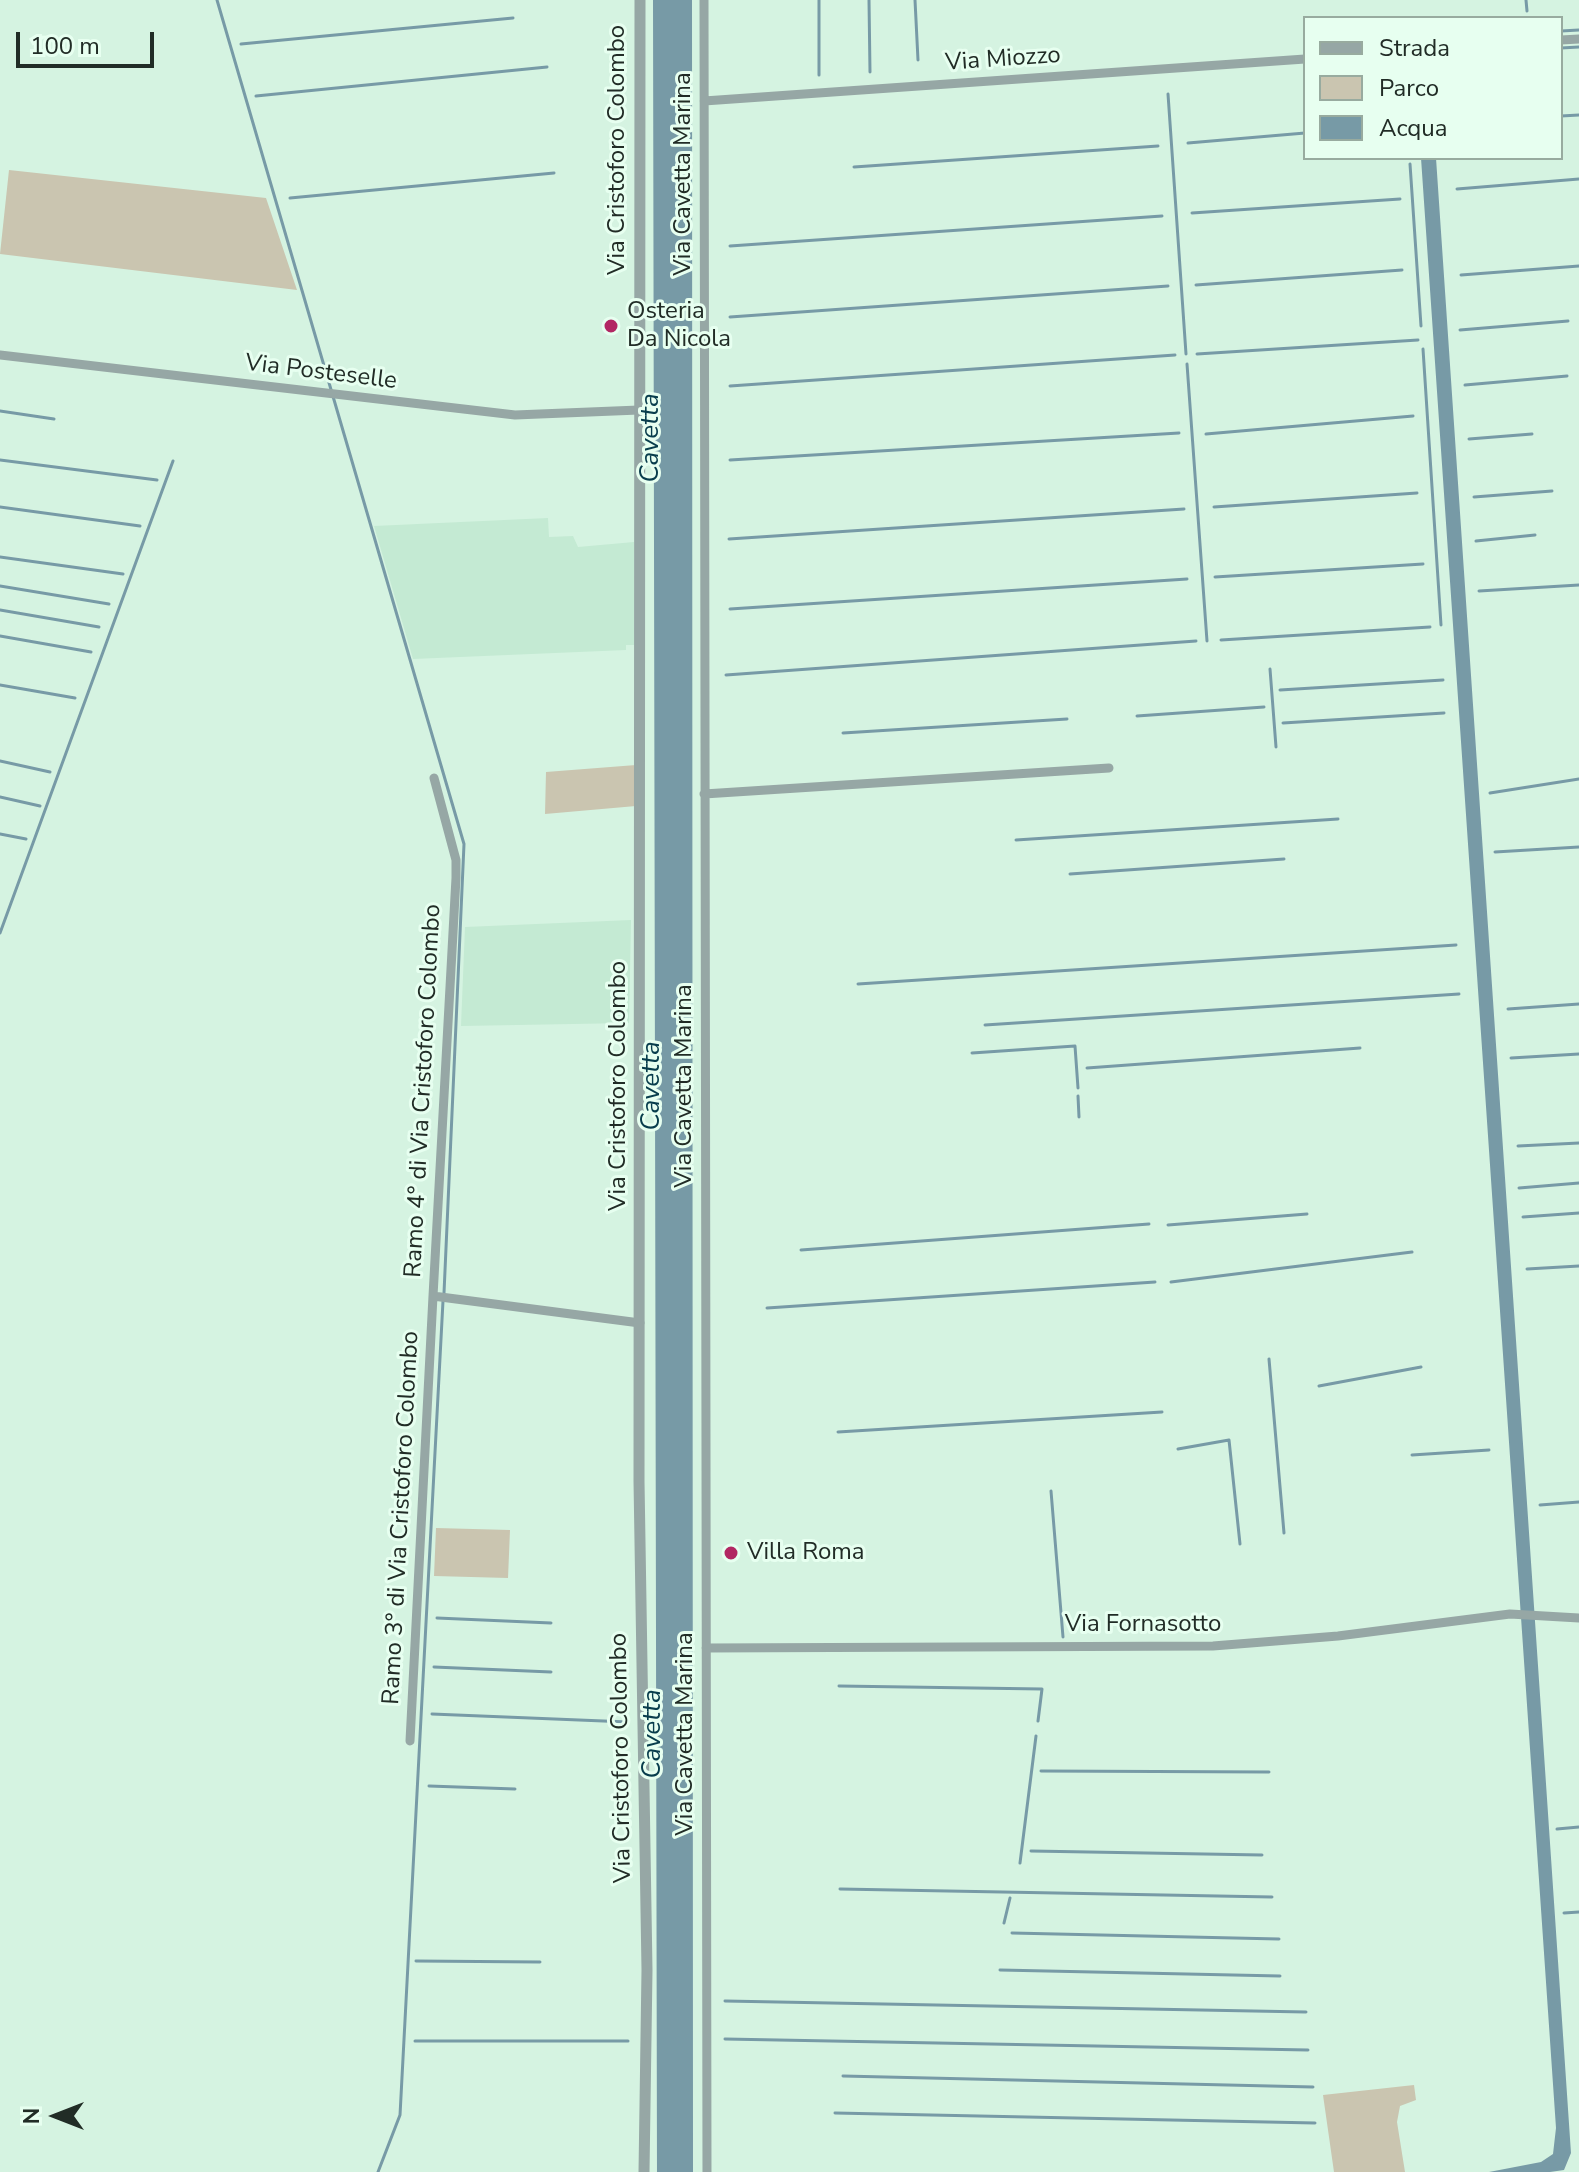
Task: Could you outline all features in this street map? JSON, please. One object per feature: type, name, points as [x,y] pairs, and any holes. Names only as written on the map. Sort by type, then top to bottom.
[{"type":"street","name":"Via Cristoforo Colombo","points":[[640,0],[640,1323],[647,1873],[644,2172]]},
{"type":"street","name":"Via Cavetta Marina","points":[[704,0],[707,2172]]},
{"type":"street","name":"Via Miozzo","points":[[704,101],[1303,59]]},
{"type":"street","name":"Via Posteselle","points":[[0,355],[515,415],[639,410]]},
{"type":"street","points":[[704,794],[1109,768]]},
{"type":"street","name":"Ramo 4° di Via Cristoforo Colombo","points":[[434,778],[456,860],[440,1297],[640,1323]]},
{"type":"street","name":"Ramo 3° di Via Cristoforo Colombo","points":[[410,1741],[440,1297]]},
{"type":"street","name":"Via Fornasotto","points":[[706,1648],[1213,1646],[1338,1636],[1512,1614],[1579,1618]]},
{"type":"shaded area","points":[[548,518],[549,537],[573,536],[578,547],[634,542],[634,645],[626,645],[626,650],[413,659],[374,526]]},
{"type":"shaded area","points":[[631,920],[629,1023],[461,1026],[465,927]]},
{"type":"green space","points":[[9,170],[266,198],[297,290],[0,254]]},
{"type":"green space","points":[[636,765],[636,806],[545,814],[546,772]]},
{"type":"green space","points":[[436,1528],[510,1530],[508,1578],[434,1576]]},
{"type":"green space","points":[[1414,2085],[1416,2100],[1400,2106],[1397,2122],[1405,2172],[1334,2172],[1323,2095]]},
{"type":"water","name":"Cavetta","points":[[653,0],[692,0],[693,2172],[657,2172]]},
{"type":"water","points":[[1421,160],[1436,160],[1571,2153],[1564,2170],[1489,2172],[1541,2162],[1553,2154],[1556,2128]]},
{"type":"waterway","points":[[217,0],[464,844],[444,1293]]},
{"type":"waterway","points":[[819,0],[819,75]]},
{"type":"waterway","points":[[869,0],[870,72]]},
{"type":"waterway","points":[[915,0],[918,60]]},
{"type":"waterway","points":[[1526,0],[1527,11]]},
{"type":"waterway","points":[[241,44],[513,18]]},
{"type":"waterway","points":[[1563,31],[1579,30]]},
{"type":"waterway","points":[[1563,48],[1579,47]]},
{"type":"waterway","points":[[256,96],[547,67]]},
{"type":"waterway","points":[[1168,94],[1186,354]]},
{"type":"waterway","points":[[1563,116],[1579,115]]},
{"type":"waterway","points":[[1188,143],[1303,133]]},
{"type":"waterway","points":[[854,167],[1158,146]]},
{"type":"waterway","points":[[1410,164],[1421,326]]},
{"type":"waterway","points":[[290,198],[554,173]]},
{"type":"waterway","points":[[1457,189],[1579,179]]},
{"type":"waterway","points":[[1192,213],[1400,199]]},
{"type":"waterway","points":[[730,246],[1162,216]]},
{"type":"waterway","points":[[1461,275],[1579,266]]},
{"type":"waterway","points":[[1196,285],[1402,270]]},
{"type":"waterway","points":[[730,317],[1168,286]]},
{"type":"waterway","points":[[1460,330],[1568,321]]},
{"type":"waterway","points":[[1197,354],[1418,340]]},
{"type":"waterway","points":[[1423,349],[1441,625]]},
{"type":"waterway","points":[[730,386],[1175,355]]},
{"type":"waterway","points":[[1187,364],[1207,641]]},
{"type":"waterway","points":[[1465,385],[1567,376]]},
{"type":"waterway","points":[[0,411],[54,419]]},
{"type":"waterway","points":[[1206,434],[1413,416]]},
{"type":"waterway","points":[[730,460],[1179,433]]},
{"type":"waterway","points":[[1469,439],[1532,434]]},
{"type":"waterway","points":[[0,460],[157,480]]},
{"type":"waterway","points":[[0,933],[173,461]]},
{"type":"waterway","points":[[1474,497],[1552,491]]},
{"type":"waterway","points":[[1214,507],[1417,493]]},
{"type":"waterway","points":[[0,507],[140,526]]},
{"type":"waterway","points":[[729,539],[1184,509]]},
{"type":"waterway","points":[[1476,541],[1535,535]]},
{"type":"waterway","points":[[0,557],[123,574]]},
{"type":"waterway","points":[[1215,577],[1423,564]]},
{"type":"waterway","points":[[730,609],[1187,579]]},
{"type":"waterway","points":[[1479,591],[1579,585]]},
{"type":"waterway","points":[[0,586],[109,604]]},
{"type":"waterway","points":[[0,610],[99,627]]},
{"type":"waterway","points":[[1221,640],[1430,627]]},
{"type":"waterway","points":[[0,636],[91,652]]},
{"type":"waterway","points":[[726,675],[1196,641]]},
{"type":"waterway","points":[[1270,669],[1276,747]]},
{"type":"waterway","points":[[1280,690],[1443,680]]},
{"type":"waterway","points":[[0,685],[75,698]]},
{"type":"waterway","points":[[1137,716],[1264,707]]},
{"type":"waterway","points":[[1283,723],[1444,713]]},
{"type":"waterway","points":[[843,733],[1067,719]]},
{"type":"waterway","points":[[0,761],[50,772]]},
{"type":"waterway","points":[[1490,793],[1579,779]]},
{"type":"waterway","points":[[0,797],[40,806]]},
{"type":"waterway","points":[[1016,840],[1338,819]]},
{"type":"waterway","points":[[0,834],[26,839]]},
{"type":"waterway","points":[[1495,852],[1579,847]]},
{"type":"waterway","points":[[1070,874],[1284,859]]},
{"type":"waterway","points":[[858,984],[1456,945]]},
{"type":"waterway","points":[[985,1025],[1459,994]]},
{"type":"waterway","points":[[1508,1009],[1579,1004]]},
{"type":"waterway","points":[[972,1053],[1075,1046],[1078,1088]]},
{"type":"waterway","points":[[1087,1068],[1360,1048]]},
{"type":"waterway","points":[[1511,1058],[1579,1054]]},
{"type":"waterway","points":[[1078,1096],[1079,1117]]},
{"type":"waterway","points":[[1518,1146],[1579,1143]]},
{"type":"waterway","points":[[1519,1188],[1579,1183]]},
{"type":"waterway","points":[[1523,1217],[1579,1213]]},
{"type":"waterway","points":[[1168,1225],[1307,1214]]},
{"type":"waterway","points":[[801,1250],[1149,1224]]},
{"type":"waterway","points":[[1171,1282],[1412,1252]]},
{"type":"waterway","points":[[1527,1269],[1579,1266]]},
{"type":"waterway","points":[[767,1308],[1155,1282]]},
{"type":"waterway","points":[[378,2172],[400,2115],[443,1301]]},
{"type":"waterway","points":[[1269,1359],[1284,1533]]},
{"type":"waterway","points":[[1319,1386],[1421,1367]]},
{"type":"waterway","points":[[838,1432],[1162,1412]]},
{"type":"waterway","points":[[1178,1449],[1229,1440],[1240,1544]]},
{"type":"waterway","points":[[1412,1455],[1489,1450]]},
{"type":"waterway","points":[[1051,1491],[1063,1637]]},
{"type":"waterway","points":[[1540,1505],[1579,1502]]},
{"type":"waterway","points":[[437,1618],[551,1623]]},
{"type":"waterway","points":[[434,1667],[551,1672]]},
{"type":"waterway","points":[[839,1686],[1042,1689],[1038,1721]]},
{"type":"waterway","points":[[432,1714],[628,1722]]},
{"type":"waterway","points":[[1020,1863],[1036,1736]]},
{"type":"waterway","points":[[1041,1771],[1269,1772]]},
{"type":"waterway","points":[[429,1786],[515,1789]]},
{"type":"waterway","points":[[1557,1829],[1579,1827]]},
{"type":"waterway","points":[[1031,1851],[1262,1855]]},
{"type":"waterway","points":[[840,1889],[1272,1897]]},
{"type":"waterway","points":[[1004,1923],[1010,1898]]},
{"type":"waterway","points":[[1564,1913],[1579,1912]]},
{"type":"waterway","points":[[1012,1933],[1279,1939]]},
{"type":"waterway","points":[[416,1961],[540,1962]]},
{"type":"waterway","points":[[1000,1970],[1280,1976]]},
{"type":"waterway","points":[[725,2001],[1306,2012]]},
{"type":"waterway","points":[[725,2039],[1308,2050]]},
{"type":"waterway","points":[[415,2041],[628,2041]]},
{"type":"waterway","points":[[843,2076],[1313,2087]]},
{"type":"waterway","points":[[835,2113],[1315,2123]]},
{"type":"place","name":"Osteria Da Nicola","points":[[611,326]]},
{"type":"place","name":"Villa Roma","points":[[731,1553]]}]
